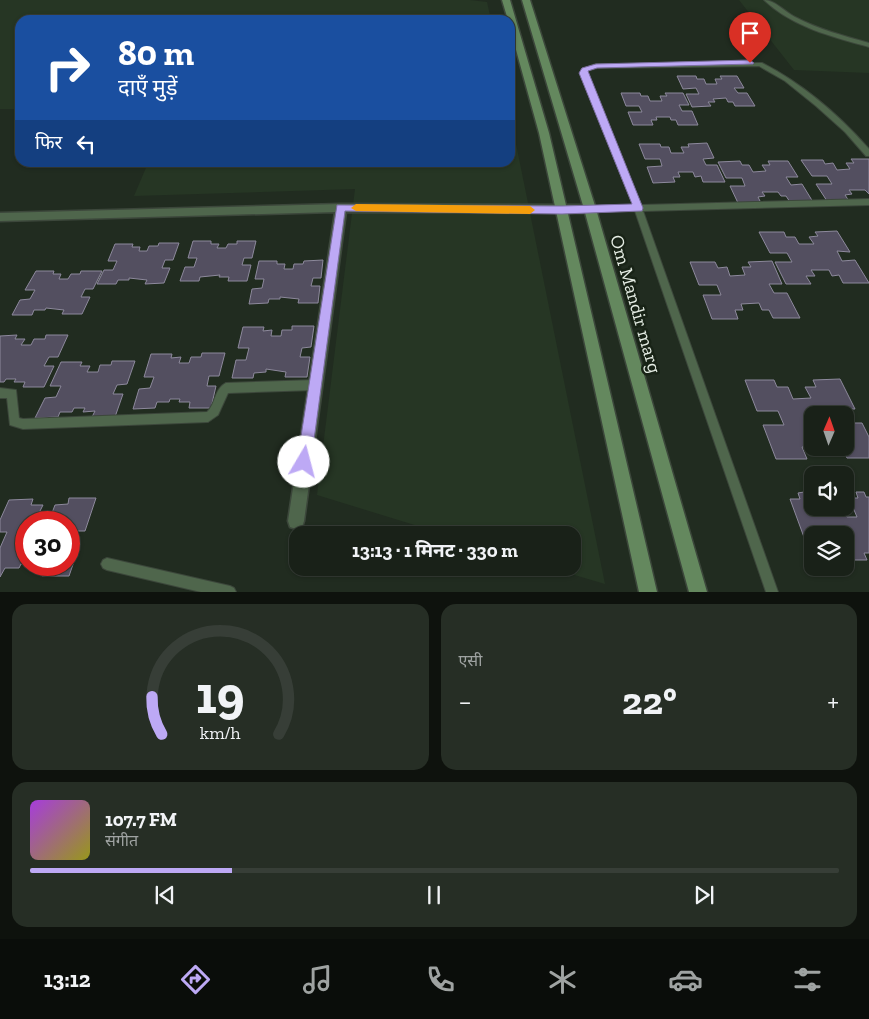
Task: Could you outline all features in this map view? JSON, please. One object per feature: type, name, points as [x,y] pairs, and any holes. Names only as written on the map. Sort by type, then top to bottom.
[{"type":"main road","points":[[506,0],[510,15]]},
{"type":"main road","name":"Om Mandir marg","points":[[526,0],[590,209],[698,592]]},
{"type":"main road","points":[[515,32],[544,133],[648,592]]},
{"type":"street","points":[[296,521],[341,208]]},
{"type":"street","points":[[0,217],[341,208],[590,209]]},
{"type":"lane","points":[[768,0],[793,20],[869,45]]},
{"type":"lane","points":[[772,592],[638,208],[583,73],[588,67],[760,64],[778,74],[829,114],[869,154]]},
{"type":"lane","points":[[590,209],[869,202]]},
{"type":"lane","points":[[0,393],[12,394],[14,421],[22,424],[208,417],[216,411],[220,395],[226,388],[316,384]]},
{"type":"lane","points":[[107,564],[230,592]]},
{"type":"shaded area","points":[[0,0],[470,0],[487,2],[490,15],[15,15],[15,109],[0,109]]},
{"type":"shaded area","points":[[739,0],[869,0],[869,73],[794,70]]},
{"type":"shaded area","points":[[515,139],[605,584],[578,576],[581,576],[581,526],[418,526],[317,495],[355,189],[134,196],[146,167],[515,167]]},
{"type":"building","points":[[677,76],[696,76],[697,79],[704,79],[706,84],[717,84],[715,79],[722,79],[720,76],[737,76],[744,88],[734,88],[738,93],[747,93],[755,106],[735,106],[733,102],[728,102],[726,98],[713,99],[715,102],[708,102],[711,106],[692,107],[686,94],[699,94],[696,88],[683,89]]},
{"type":"building","points":[[621,93],[640,93],[641,96],[648,96],[650,101],[662,101],[660,96],[667,96],[665,93],[683,93],[689,105],[679,105],[682,111],[692,111],[698,125],[678,125],[676,120],[671,120],[670,117],[656,117],[657,120],[651,120],[653,125],[633,125],[628,112],[642,112],[639,106],[626,106]]},
{"type":"building","points":[[707,143],[714,158],[703,159],[706,165],[717,165],[725,182],[703,182],[701,176],[695,177],[693,172],[678,172],[680,177],[673,177],[675,182],[653,183],[647,167],[662,166],[660,159],[645,159],[639,144],[660,144],[661,147],[669,147],[671,153],[684,153],[681,147],[689,147],[688,144]]},
{"type":"building","points":[[851,159],[869,159],[869,194],[865,190],[849,190],[852,194],[845,195],[849,201],[827,201],[816,184],[832,184],[827,176],[812,176],[801,160],[823,160],[825,164],[833,163],[837,170],[850,169],[846,163],[854,163]]},
{"type":"building","points":[[740,161],[742,165],[749,165],[753,172],[766,171],[762,165],[770,165],[768,161],[788,161],[798,177],[786,177],[791,185],[802,184],[813,202],[790,202],[786,196],[781,196],[778,192],[762,192],[765,196],[758,197],[761,203],[738,203],[730,186],[745,186],[742,178],[726,178],[718,162]]},
{"type":"building","points":[[837,231],[850,252],[837,251],[842,261],[855,260],[869,283],[843,283],[839,275],[832,276],[829,270],[811,270],[815,276],[806,276],[811,284],[786,284],[775,262],[792,262],[787,253],[770,253],[759,232],[784,232],[786,237],[795,237],[799,244],[814,244],[809,237],[818,236],[815,232]]},
{"type":"building","points":[[193,241],[211,241],[211,244],[219,244],[217,248],[226,248],[228,244],[237,244],[237,241],[256,241],[252,258],[244,258],[242,265],[251,265],[247,281],[228,281],[229,277],[219,277],[220,275],[200,277],[199,281],[180,281],[185,267],[194,267],[197,258],[188,258]]},
{"type":"building","points":[[159,243],[179,243],[173,260],[165,260],[162,268],[170,268],[164,283],[145,284],[147,280],[129,278],[129,280],[118,280],[116,284],[97,284],[104,270],[113,270],[117,261],[108,261],[115,244],[133,244],[132,247],[140,247],[139,251],[147,251],[149,246],[158,246]]},
{"type":"building","points":[[323,260],[321,278],[313,278],[311,286],[320,286],[318,303],[298,303],[299,299],[280,297],[280,299],[269,299],[268,303],[249,304],[252,289],[262,288],[264,279],[255,279],[259,261],[277,261],[277,264],[285,264],[284,269],[293,269],[294,264],[303,264],[304,261]]},
{"type":"building","points":[[772,261],[782,284],[769,284],[774,293],[787,293],[800,318],[773,318],[769,310],[762,310],[759,303],[741,304],[743,310],[735,310],[738,319],[712,319],[703,295],[721,295],[717,285],[699,285],[690,262],[715,262],[718,268],[727,267],[730,276],[745,275],[742,267],[751,267],[748,262]]},
{"type":"building","points":[[36,271],[54,271],[53,274],[61,274],[59,279],[68,279],[71,274],[80,274],[81,271],[102,271],[93,289],[85,289],[81,297],[90,297],[82,314],[62,314],[64,310],[46,308],[45,310],[34,310],[32,315],[12,315],[20,300],[30,299],[35,290],[25,290]]},
{"type":"building","points":[[292,326],[314,326],[311,347],[302,348],[300,357],[310,357],[307,377],[285,377],[286,372],[266,369],[266,372],[254,373],[253,378],[232,378],[236,360],[246,360],[249,348],[238,348],[243,327],[264,327],[263,331],[272,330],[271,336],[281,336],[282,330],[292,330]]},
{"type":"building","points":[[17,335],[15,339],[25,339],[21,345],[31,345],[34,339],[45,339],[46,335],[68,335],[58,357],[49,357],[44,366],[54,366],[44,387],[23,387],[25,382],[14,382],[16,379],[6,379],[4,382],[0,382],[0,336]]},
{"type":"building","points":[[202,353],[225,353],[219,376],[209,376],[207,386],[216,386],[211,408],[189,408],[190,402],[179,402],[180,399],[170,399],[169,402],[157,402],[155,408],[133,409],[139,389],[150,388],[154,377],[144,377],[151,354],[172,354],[171,358],[181,357],[179,363],[189,363],[191,357],[201,357]]},
{"type":"building","points":[[112,361],[135,361],[127,384],[117,385],[113,394],[123,394],[115,417],[92,417],[95,411],[83,412],[85,408],[74,408],[72,412],[60,412],[58,417],[35,418],[45,398],[56,397],[61,386],[50,386],[61,362],[82,362],[80,366],[90,366],[87,372],[98,372],[100,365],[111,365]]},
{"type":"building","points":[[840,379],[854,406],[804,406],[804,447],[802,447],[804,456],[807,459],[776,459],[763,425],[784,425],[778,411],[757,411],[745,380],[774,380],[777,387],[788,387],[793,399],[811,398],[805,387],[816,387],[813,380]]},
{"type":"building","points":[[854,423],[862,423],[869,437],[869,458],[847,458],[846,456],[854,456]]},
{"type":"building","points":[[804,492],[804,516],[857,517],[854,510],[854,498],[858,498],[856,492],[864,492],[866,497],[869,497],[869,553],[864,553],[867,560],[854,560],[854,526],[804,526],[804,537],[790,499],[800,499],[798,493]]},
{"type":"building","points":[[69,498],[96,498],[85,531],[80,531],[80,511],[53,511],[55,505],[68,504]]},
{"type":"building","points":[[33,499],[31,505],[43,505],[40,511],[15,511],[15,568],[5,568],[0,577],[0,548],[7,532],[0,532],[0,520],[9,500]]},
{"type":"slow traffic","points":[[356,208],[530,210]]},
{"type":"route","points":[[304,462],[341,208],[562,210],[638,208],[583,73],[584,70],[588,67],[596,66],[750,63]]}]
